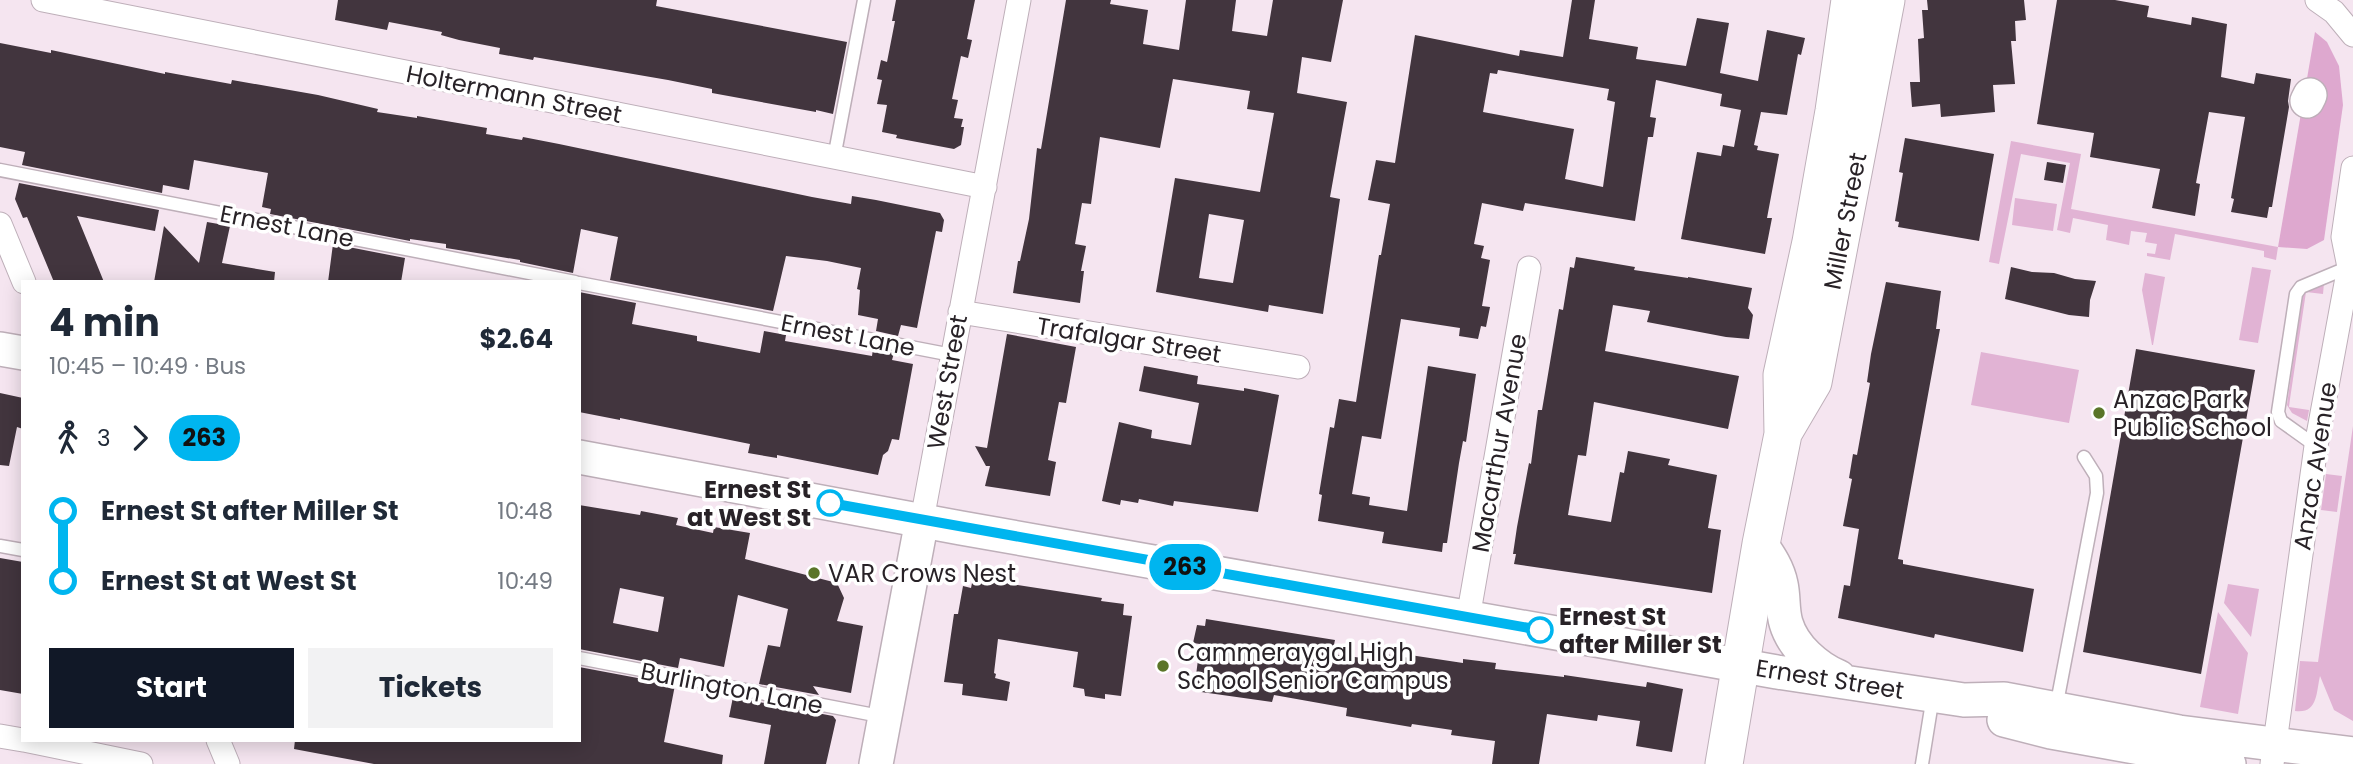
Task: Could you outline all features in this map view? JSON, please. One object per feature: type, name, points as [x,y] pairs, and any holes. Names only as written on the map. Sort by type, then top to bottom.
[{"type":"main road","name":"Miller Street","points":[[1724,764],[1761,544],[1783,434],[1782,375],[1816,218],[1850,0]]},
{"type":"main road","name":"Miller Street","points":[[1783,434],[1813,382],[1886,0]]},
{"type":"street","name":"Holtermann Street","points":[[43,0],[985,187]]},
{"type":"street","name":"West Street","points":[[876,764],[1019,0]]},
{"type":"street","points":[[2326,6],[2353,35]]},
{"type":"street","name":"Anzac Avenue","points":[[2273,755],[2316,446],[2351,265],[2343,237],[2353,168]]},
{"type":"street","points":[[0,224],[23,280]]},
{"type":"street","name":"Macarthur Avenue","points":[[1468,618],[1529,268]]},
{"type":"street","name":"Trafalgar Street","points":[[960,312],[1298,367]]},
{"type":"street","points":[[0,349],[21,353]]},
{"type":"street","name":"Ernest Street","points":[[581,457],[1468,618],[1949,698],[2001,719],[2054,721],[2179,733],[2273,755],[2353,754]]},
{"type":"street","points":[[1761,544],[1774,564],[1781,584],[1786,624],[1792,637],[1818,664],[1852,682]]},
{"type":"street","name":"Ernest Street","points":[[2054,721],[2229,764]]},
{"type":"street","points":[[0,736],[21,740]]},
{"type":"street","points":[[33,742],[141,764]]},
{"type":"street","points":[[219,742],[228,764]]},
{"type":"lane","points":[[834,158],[864,0]]},
{"type":"lane","name":"Ernest Lane","points":[[0,170],[567,280]]},
{"type":"lane","points":[[2316,446],[2281,421],[2278,412],[2296,294],[2301,286],[2351,265]]},
{"type":"lane","name":"Ernest Lane","points":[[581,283],[952,355]]},
{"type":"lane","points":[[2054,721],[2097,493],[2096,477],[2084,457]]},
{"type":"lane","points":[[0,546],[21,550]]},
{"type":"lane","name":"Burlington Lane","points":[[581,658],[885,718]]},
{"type":"lane","points":[[1922,764],[1949,698]]},
{"type":"shaded area","points":[[2315,32],[2327,42],[2339,66],[2343,105],[2324,240],[2307,249],[2278,247]]},
{"type":"shaded area","points":[[2011,141],[2081,154],[2071,209],[2278,247],[2276,260],[2264,257],[2264,251],[2175,234],[2170,260],[2147,256],[2147,253],[2155,254],[2157,244],[2145,242],[2147,233],[2131,231],[2129,245],[2106,240],[2108,225],[2073,218],[2070,233],[2057,230],[2070,163],[2021,154],[1999,264],[1989,262]]},
{"type":"shaded area","points":[[2015,198],[2057,204],[2053,231],[2012,225]]},
{"type":"shaded area","points":[[2252,267],[2271,270],[2258,343],[2239,340]]},
{"type":"shaded area","points":[[2145,273],[2165,277],[2153,345],[2142,290]]},
{"type":"shaded area","points":[[2324,283],[2323,294],[2306,292],[2289,407],[2309,410],[2307,421],[2292,413],[2287,405],[2302,295],[2304,292]]},
{"type":"shaded area","points":[[1981,352],[2079,370],[2069,423],[1971,405]]},
{"type":"shaded area","points":[[2353,426],[2353,721],[2334,710],[2320,676],[2312,706],[2303,711],[2295,711],[2300,661],[2318,662]]},
{"type":"shaded area","points":[[2326,474],[2342,476],[2337,512],[2321,510]]},
{"type":"shaded area","points":[[2228,584],[2259,589],[2251,637],[2224,603]]},
{"type":"shaded area","points":[[2218,612],[2248,653],[2238,714],[2200,707]]},
{"type":"building","points":[[338,0],[657,0],[656,6],[847,42],[833,114],[712,93],[712,89],[668,80],[534,57],[533,60],[499,54],[500,48],[459,40],[441,35],[442,32],[389,22],[387,30],[335,20]]},
{"type":"building","points":[[896,0],[975,0],[967,39],[972,40],[968,58],[961,56],[952,99],[958,100],[954,118],[963,119],[961,127],[964,127],[961,145],[954,149],[896,138],[897,135],[882,132],[887,105],[877,104],[882,80],[877,79],[881,60],[887,62]]},
{"type":"building","points":[[1066,0],[1111,0],[1110,4],[1148,10],[1143,44],[1179,50],[1186,0],[1236,0],[1232,31],[1267,36],[1273,0],[1343,0],[1331,62],[1302,57],[1297,93],[1347,102],[1330,197],[1340,199],[1323,314],[1269,305],[1268,312],[1156,292],[1175,178],[1260,192],[1274,113],[1247,109],[1250,91],[1173,79],[1160,148],[1100,137],[1091,204],[1082,203],[1075,244],[1086,246],[1081,271],[1084,271],[1080,303],[1013,293],[1029,219],[1037,148],[1041,149]],"holes":[[[1209,214],[1244,220],[1233,283],[1199,278]]]},
{"type":"building","points":[[1572,0],[1595,0],[1589,39],[1638,47],[1636,59],[1686,66],[1697,18],[1729,23],[1720,73],[1758,81],[1767,30],[1805,38],[1801,55],[1798,54],[1787,115],[1761,112],[1754,145],[1758,146],[1757,150],[1779,154],[1767,218],[1772,218],[1765,254],[1681,239],[1697,152],[1721,156],[1723,145],[1734,147],[1741,110],[1720,106],[1722,94],[1656,80],[1650,117],[1656,118],[1653,137],[1648,137],[1635,221],[1525,203],[1523,211],[1482,203],[1474,244],[1484,246],[1481,258],[1490,260],[1482,306],[1490,307],[1486,327],[1481,326],[1478,339],[1459,336],[1460,328],[1401,319],[1381,439],[1362,436],[1352,494],[1370,497],[1369,505],[1407,511],[1428,366],[1476,374],[1447,543],[1443,543],[1442,552],[1382,543],[1384,532],[1318,521],[1322,495],[1319,494],[1330,427],[1334,428],[1339,399],[1356,402],[1379,255],[1390,204],[1368,200],[1376,160],[1395,163],[1415,35],[1519,56],[1520,50],[1563,57]],"holes":[[[1498,70],[1609,89],[1607,100],[1615,102],[1603,187],[1565,179],[1574,129],[1483,112],[1490,73],[1497,74]]]},
{"type":"building","points":[[1927,0],[2024,0],[2026,20],[2015,21],[2016,41],[2011,41],[2015,84],[1993,85],[1995,112],[1941,117],[1940,104],[1912,107],[1910,82],[1920,82],[1918,39],[1924,38],[1922,10],[1928,10]]},
{"type":"building","points":[[2057,0],[2115,0],[2149,6],[2147,17],[2191,25],[2192,17],[2227,24],[2221,77],[2254,84],[2256,73],[2291,79],[2289,107],[2272,207],[2269,207],[2267,218],[2231,212],[2245,117],[2209,112],[2196,183],[2200,184],[2195,216],[2152,208],[2160,169],[2090,157],[2094,133],[2037,124]]},
{"type":"building","points":[[0,43],[51,53],[51,50],[165,74],[231,84],[232,80],[318,95],[378,109],[377,112],[487,128],[486,134],[522,140],[523,137],[851,204],[852,196],[876,200],[940,213],[944,220],[942,232],[936,231],[917,328],[901,325],[898,336],[876,331],[878,319],[858,315],[860,290],[857,289],[861,268],[827,261],[786,256],[773,311],[610,280],[618,237],[581,229],[573,273],[520,260],[446,248],[446,244],[410,241],[270,214],[271,209],[262,207],[268,173],[194,160],[189,190],[163,185],[162,193],[22,165],[25,152],[0,147]]},
{"type":"building","points":[[1905,138],[1994,154],[1979,241],[1898,227],[1899,222],[1895,221],[1903,173],[1899,172]]},
{"type":"building","points":[[2047,162],[2066,165],[2063,183],[2044,180]]},
{"type":"building","points":[[19,183],[159,210],[155,231],[77,216],[103,280],[53,280],[27,217],[23,218],[15,199]]},
{"type":"building","points":[[207,222],[230,226],[222,263],[275,272],[274,280],[154,280],[164,226],[199,263]]},
{"type":"building","points":[[333,244],[405,258],[401,280],[328,280]]},
{"type":"building","points":[[1576,257],[1635,267],[1634,270],[1752,288],[1748,308],[1753,315],[1749,339],[1647,322],[1650,311],[1613,305],[1605,351],[1739,376],[1728,429],[1594,402],[1586,456],[1578,455],[1568,515],[1611,522],[1620,472],[1624,473],[1628,451],[1670,459],[1668,465],[1717,475],[1708,528],[1721,530],[1712,593],[1514,564],[1517,527],[1529,463],[1531,464],[1538,410],[1542,410],[1559,309],[1563,310],[1570,267],[1574,268]]},
{"type":"building","points":[[2011,267],[2096,281],[2090,300],[2089,317],[2069,315],[2005,299]]},
{"type":"building","points":[[1886,282],[1941,291],[1936,329],[1940,329],[1898,559],[1903,560],[1903,564],[2034,589],[2023,652],[1935,634],[1934,638],[1838,618],[1844,585],[1850,586],[1859,529],[1843,526],[1852,479],[1849,478],[1853,454],[1857,455],[1870,383],[1867,382],[1871,354]]},
{"type":"building","points":[[581,292],[636,303],[632,324],[697,336],[697,341],[760,353],[764,331],[786,335],[785,341],[872,356],[873,349],[894,353],[892,360],[913,364],[899,440],[892,439],[888,451],[883,455],[878,475],[777,455],[777,458],[748,453],[750,444],[581,412]]},
{"type":"building","points":[[1007,334],[1076,347],[1066,403],[1059,402],[1048,460],[1056,462],[1050,496],[985,486],[990,466],[986,466],[975,446],[987,448]]},
{"type":"building","points":[[2136,349],[2255,370],[2201,674],[2083,652]]},
{"type":"building","points":[[1144,366],[1198,376],[1197,384],[1244,391],[1244,388],[1279,395],[1258,512],[1174,501],[1173,506],[1139,499],[1138,503],[1121,500],[1120,505],[1102,501],[1119,422],[1152,430],[1151,438],[1191,445],[1199,403],[1139,391]]},
{"type":"building","points":[[0,393],[21,398],[21,428],[17,427],[9,466],[0,465]]},
{"type":"building","points":[[581,505],[640,515],[641,511],[678,518],[676,525],[713,533],[714,527],[750,533],[745,559],[837,583],[844,598],[837,621],[863,626],[851,693],[813,686],[819,695],[759,684],[768,645],[780,647],[788,609],[738,595],[724,667],[680,658],[678,668],[581,649]],"holes":[[[620,588],[664,597],[658,632],[613,623]]]},
{"type":"building","points":[[0,558],[21,562],[21,694],[0,690]]},
{"type":"building","points":[[973,578],[1102,598],[1101,601],[1124,604],[1123,615],[1132,616],[1121,696],[1105,694],[1105,699],[1085,696],[1084,689],[1073,687],[1078,652],[998,639],[994,673],[995,678],[1010,682],[1007,701],[962,695],[963,684],[944,682],[954,614],[958,614],[963,586],[971,588]]},
{"type":"building","points":[[1206,619],[1335,640],[1332,654],[1370,659],[1372,652],[1463,663],[1463,659],[1496,663],[1495,669],[1564,675],[1646,687],[1647,682],[1683,689],[1672,752],[1636,746],[1640,721],[1598,715],[1597,721],[1547,714],[1539,764],[1492,764],[1495,741],[1451,735],[1452,730],[1412,724],[1411,727],[1346,716],[1347,708],[1274,695],[1272,702],[1194,691],[1200,644],[1193,643],[1197,625],[1205,626]]},
{"type":"building","points":[[581,667],[675,685],[664,742],[723,755],[722,764],[374,764],[294,749],[295,742],[581,742]]},
{"type":"building","points":[[733,697],[833,716],[836,720],[826,764],[764,764],[771,725],[729,717]]},
{"type":"bus line","name":"263","points":[[830,503],[1540,630]]},
{"type":"place","name":"Anzac Park Public School","points":[[2099,413]]},
{"type":"place","name":"Ernest St at West St","points":[[830,503]]},
{"type":"place","name":"VAR Crows Nest","points":[[814,573]]},
{"type":"place","name":"Ernest St after Miller St","points":[[1540,630]]},
{"type":"place","name":"Cammeraygal High School Senior Campus","points":[[1163,666]]}]
